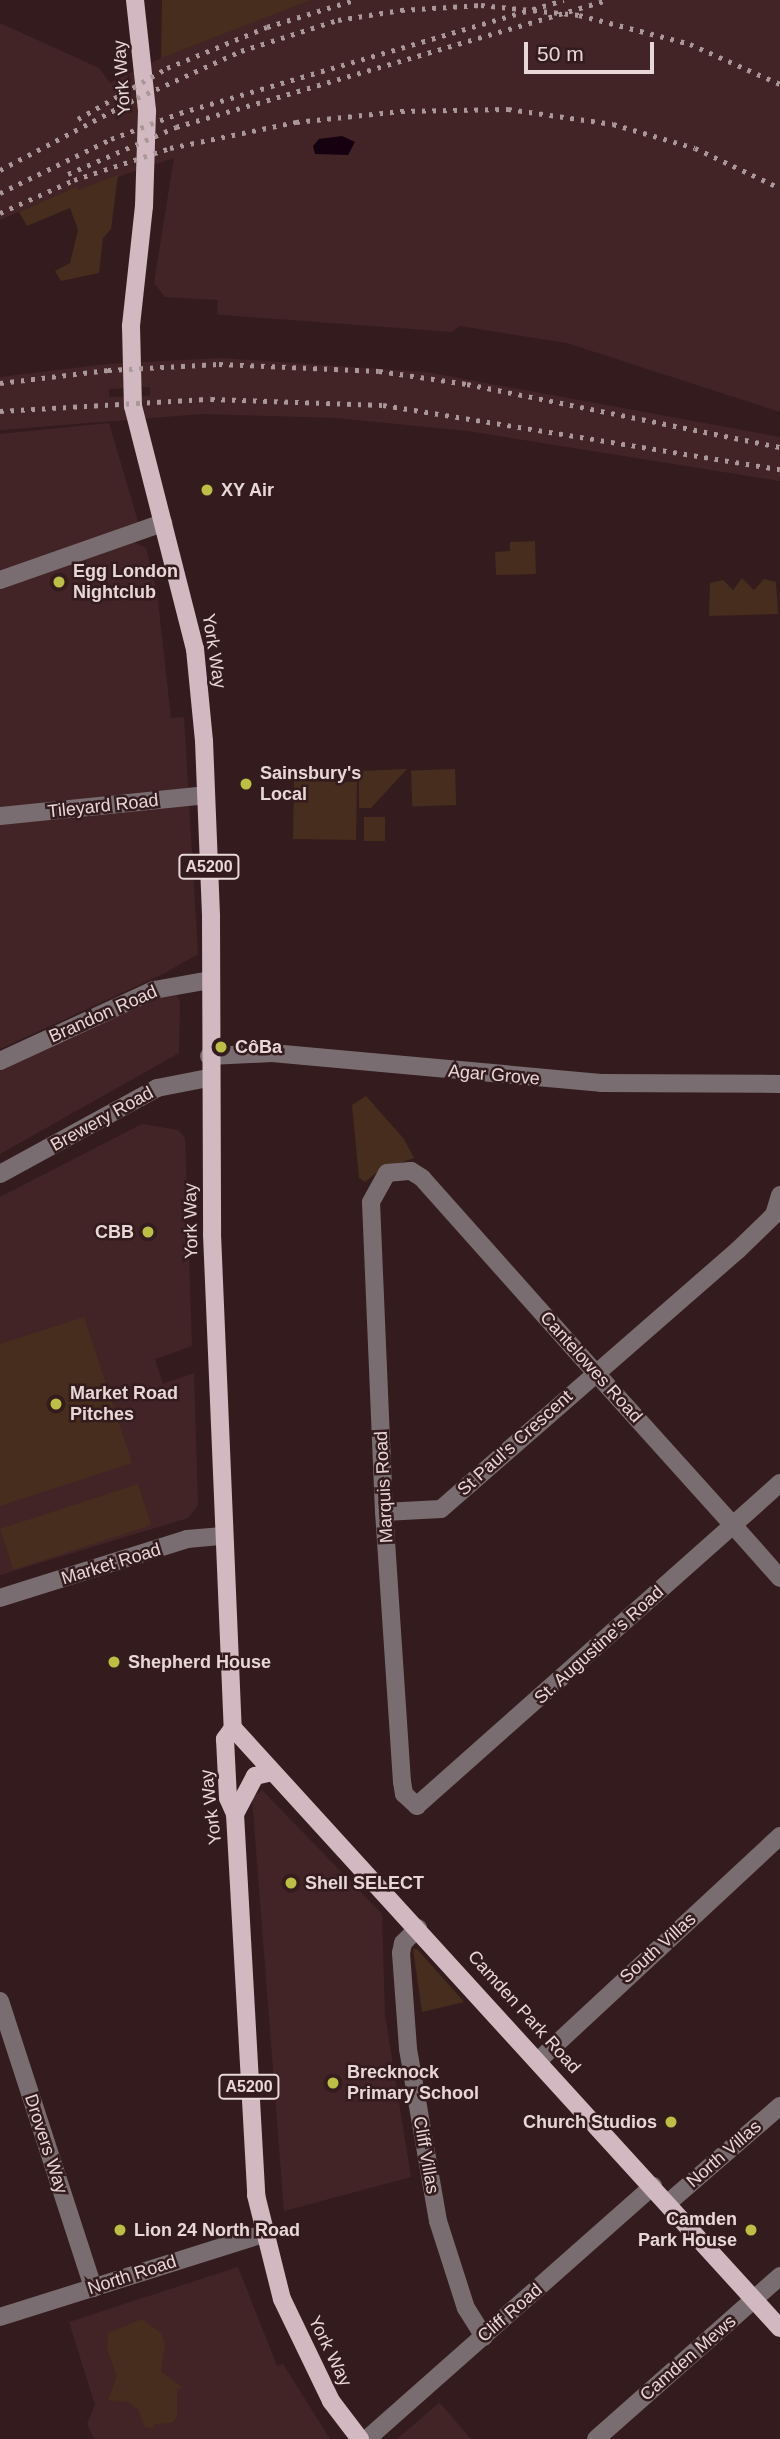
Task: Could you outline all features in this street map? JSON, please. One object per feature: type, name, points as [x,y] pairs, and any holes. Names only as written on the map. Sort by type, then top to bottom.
[{"type":"main road","name":"York Way","points":[[135,0],[146,111],[144,206],[131,369],[136,424],[195,649],[205,795],[210,980],[208,1078],[223,1536],[233,1728],[225,1739],[228,1798],[235,1814],[253,2161],[264,2234],[287,2310],[331,2401],[354,2435]]},
{"type":"main road","name":"Camden Park Road","points":[[233,1728],[539,2060],[780,2328]]},
{"type":"main road","points":[[235,1814],[255,1776],[273,1772]]},
{"type":"street","points":[[0,580],[163,523]]},
{"type":"street","name":"Tileyard Road","points":[[0,816],[205,795]]},
{"type":"street","name":"Brandon Road","points":[[0,1061],[154,990],[210,980]]},
{"type":"street","name":"Agar Grove","points":[[209,1056],[258,1052],[601,1083],[780,1084]]},
{"type":"street","name":"Brewery Road","points":[[0,1174],[157,1088],[208,1078]]},
{"type":"street","name":"Cantelowes Road","points":[[394,1171],[411,1171],[422,1178],[780,1578]]},
{"type":"street","name":"Marquis Road","points":[[394,1171],[387,1173],[371,1202],[384,1512],[401,1782],[404,1794],[417,1806]]},
{"type":"street","name":"St Paul's Crescent","points":[[384,1512],[441,1509],[738,1250],[774,1215],[780,1195]]},
{"type":"street","name":"St. Augustine's Road","points":[[417,1806],[780,1483]]},
{"type":"street","name":"Market Road","points":[[0,1598],[187,1539],[223,1536]]},
{"type":"street","name":"South Villas","points":[[539,2060],[567,2036],[571,2026],[780,1836]]},
{"type":"street","name":"Cliff Villas","points":[[418,1928],[403,1943],[401,1953],[408,2049],[438,2221],[470,2317],[484,2337]]},
{"type":"street","name":"Drovers Way","points":[[0,2001],[93,2288]]},
{"type":"street","name":"North Villas","points":[[668,2203],[780,2106]]},
{"type":"street","name":"Cliff Road","points":[[367,2439],[653,2186]]},
{"type":"street","name":"North Road","points":[[0,2318],[264,2234]]},
{"type":"street","name":"Camden Mews","points":[[596,2439],[780,2276]]},
{"type":"shaded area","points":[[162,0],[311,0],[161,58]]},
{"type":"shaded area","points":[[311,0],[780,0],[780,412],[567,343],[460,326],[452,332],[224,315],[217,314],[218,300],[165,297],[154,283],[174,158],[79,190],[76,187],[0,220],[0,23],[99,68],[110,83],[171,53]]},
{"type":"shaded area","points":[[342,136],[355,142],[348,155],[315,154],[313,146],[319,139]]},
{"type":"shaded area","points":[[118,175],[111,229],[103,238],[99,273],[61,281],[55,271],[70,263],[78,230],[70,208],[27,226],[19,212],[76,187],[79,190]]},
{"type":"shaded area","points":[[220,358],[426,372],[780,437],[780,481],[468,431],[336,418],[202,414],[0,430],[0,377],[107,364]],"holes":[[[150,387],[150,396],[109,397],[109,389]]]},
{"type":"shaded area","points":[[109,423],[142,535],[133,542],[146,548],[157,592],[171,718],[184,717],[198,954],[165,973],[0,1049],[0,434]]},
{"type":"shaded area","points":[[535,541],[536,574],[496,575],[495,552],[510,551],[510,542]]},
{"type":"shaded area","points":[[742,578],[754,590],[764,579],[776,582],[778,614],[709,616],[710,583],[723,580],[733,590]]},
{"type":"shaded area","points":[[407,769],[371,808],[359,808],[359,771]]},
{"type":"shaded area","points":[[455,769],[456,805],[412,807],[411,771]]},
{"type":"shaded area","points":[[294,781],[357,782],[356,840],[293,839]]},
{"type":"shaded area","points":[[364,817],[385,817],[385,841],[364,841]]},
{"type":"shaded area","points":[[159,993],[175,993],[180,1001],[179,1053],[0,1154],[0,1071]]},
{"type":"shaded area","points":[[366,1096],[404,1139],[414,1158],[380,1170],[365,1182],[359,1178],[352,1105]]},
{"type":"shaded area","points":[[142,1124],[178,1130],[185,1138],[192,1346],[155,1359],[163,1384],[194,1373],[198,1505],[188,1518],[0,1575],[0,1197]]},
{"type":"shaded area","name":"Market Road Pitches","points":[[84,1317],[132,1463],[0,1506],[0,1344]]},
{"type":"shaded area","points":[[138,1484],[151,1525],[13,1570],[0,1529]]},
{"type":"shaded area","points":[[262,1790],[382,1914],[385,2015],[411,2177],[284,2211],[252,1798]]},
{"type":"shaded area","points":[[413,1949],[417,1949],[464,2002],[422,2012]]},
{"type":"shaded area","points":[[238,2267],[277,2366],[283,2364],[330,2439],[94,2439],[87,2424],[95,2405],[69,2322]]},
{"type":"shaded area","points":[[142,2319],[161,2333],[165,2344],[161,2372],[182,2387],[177,2390],[177,2417],[172,2423],[154,2424],[153,2428],[145,2427],[138,2409],[128,2402],[108,2400],[117,2376],[107,2350],[108,2333]]},
{"type":"shaded area","points":[[439,2403],[471,2439],[397,2439]]},
{"type":"railway","points":[[78,119],[167,68],[267,27],[354,0]]},
{"type":"railway","points":[[0,193],[111,139],[180,113],[564,0]]},
{"type":"railway","points":[[68,174],[176,127],[608,0]]},
{"type":"railway","points":[[0,170],[137,98],[241,51],[338,20],[401,10],[481,5],[579,15],[690,44],[780,84]]},
{"type":"railway","points":[[0,213],[74,180],[170,148],[296,122],[401,111],[508,109],[613,124],[695,148],[780,188]]},
{"type":"railway","points":[[0,383],[108,370],[219,364],[379,371],[467,384],[780,447]]},
{"type":"railway","points":[[0,411],[211,399],[383,405],[780,469]]},
{"type":"place","name":"XY Air","points":[[207,490]]},
{"type":"place","name":"Egg London Nightclub","points":[[59,582]]},
{"type":"place","name":"Sainsbury's Local","points":[[246,784]]},
{"type":"place","name":"CôBa","points":[[221,1047]]},
{"type":"place","name":"CBB","points":[[148,1232]]},
{"type":"place","name":"Market Road Pitches","points":[[56,1404]]},
{"type":"place","name":"Shepherd House","points":[[114,1662]]},
{"type":"place","name":"Shell SELECT","points":[[291,1883]]},
{"type":"place","name":"Brecknock Primary School","points":[[333,2083]]},
{"type":"place","name":"Church Studios","points":[[671,2122]]},
{"type":"place","name":"Lion 24 North Road","points":[[120,2230]]},
{"type":"place","name":"Camden Park House","points":[[751,2230]]}]
